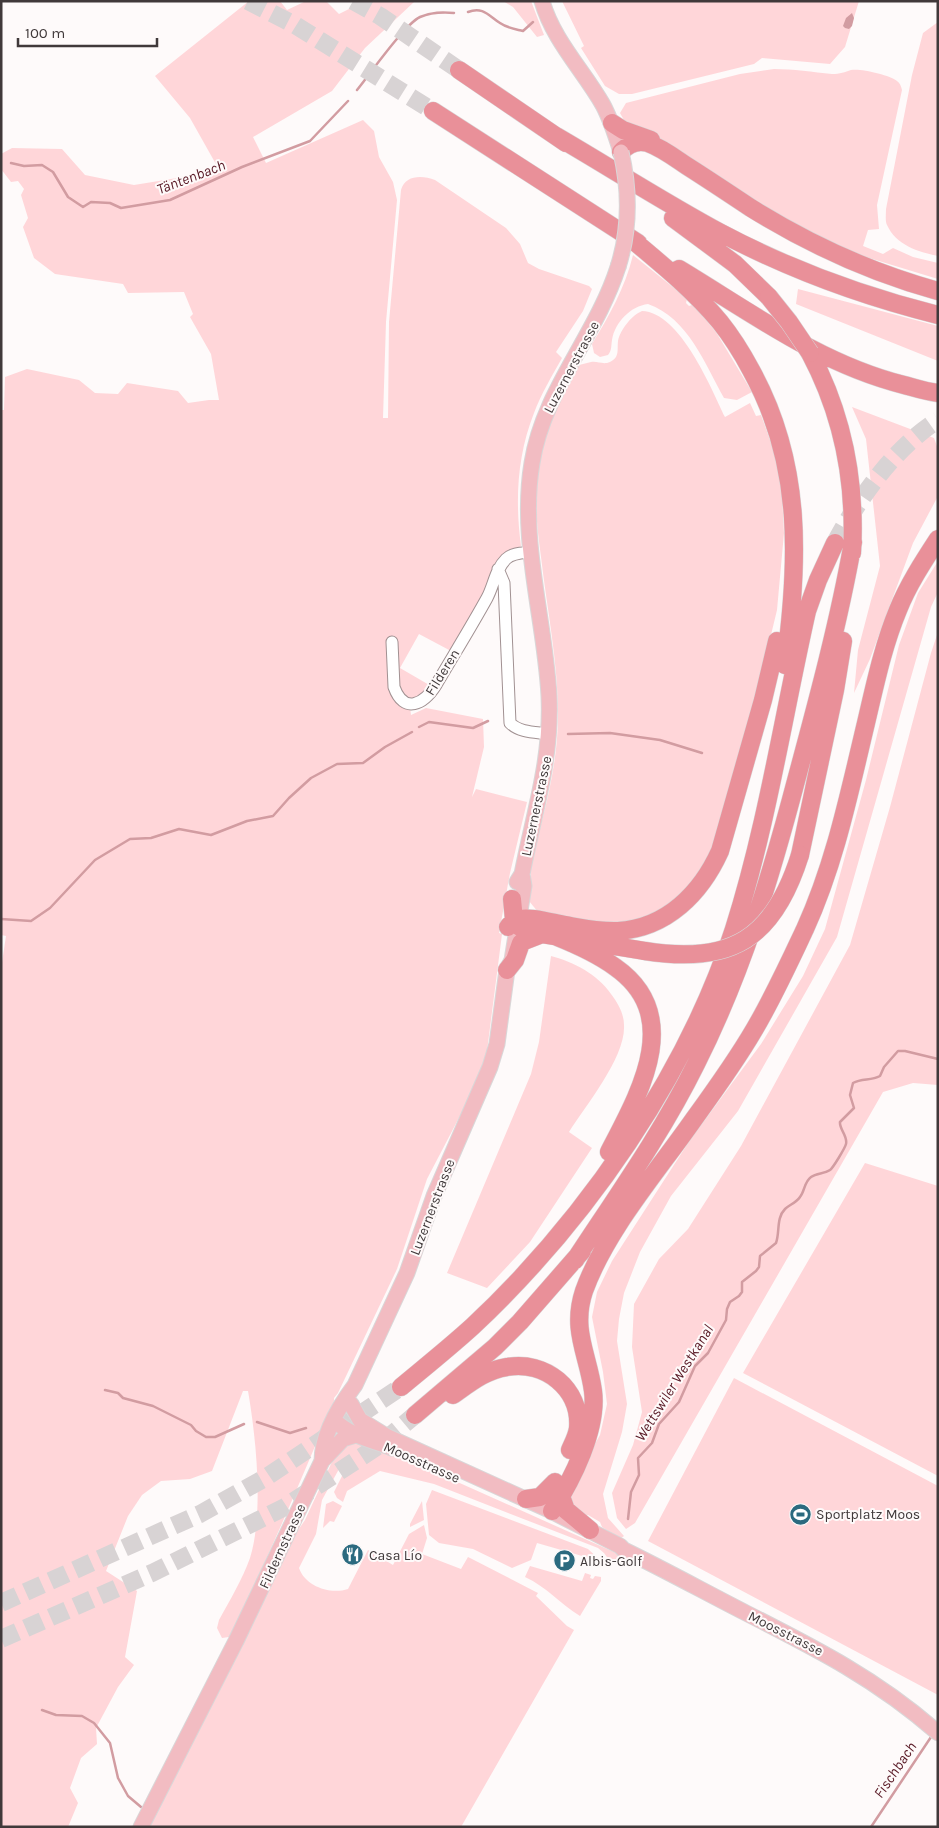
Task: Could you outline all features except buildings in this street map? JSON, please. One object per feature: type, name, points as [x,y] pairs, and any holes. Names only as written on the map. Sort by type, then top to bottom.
[{"type":"highway","points":[[459,70],[707,242],[735,264],[769,297],[810,353],[832,402],[848,463],[852,499],[853,542],[848,607],[842,651],[800,855],[788,888],[777,908],[764,923],[745,939],[725,949],[701,955],[678,955],[646,951],[550,935],[524,940],[515,960],[507,970]]},
{"type":"highway","points":[[433,111],[635,242],[771,327],[817,353],[846,367],[890,382],[938,393]]},
{"type":"highway","points":[[612,124],[653,141],[669,154]]},
{"type":"highway","points":[[556,136],[699,221],[748,246],[838,285],[898,305],[938,315]]},
{"type":"highway","points":[[621,152],[628,145],[639,142],[648,143],[669,154],[786,228],[867,268],[938,290]]},
{"type":"highway","points":[[635,242],[706,305],[734,340],[770,410],[782,446],[792,496],[794,575],[790,622],[765,808]]},
{"type":"highway","points":[[518,922],[606,931],[634,928],[659,920],[680,906],[691,897],[709,873],[725,837],[771,671],[780,626],[794,530]]},
{"type":"highway","points":[[526,1499],[540,1497],[558,1489],[583,1449],[592,1422],[593,1393],[579,1335],[580,1311],[588,1280],[632,1205],[753,1033],[788,964],[814,909],[832,859],[877,677],[898,609],[911,583],[938,540]]},
{"type":"highway","points":[[575,1260],[660,1129],[695,1066],[734,979],[758,913],[802,762],[835,630],[853,542]]},
{"type":"highway","points":[[401,1387],[472,1327],[525,1274],[559,1235],[604,1177],[682,1052],[703,1010],[733,930],[754,859],[807,611],[818,580],[835,543]]},
{"type":"highway","points":[[517,897],[526,911],[518,922]]},
{"type":"highway","points":[[518,922],[600,957],[629,978],[644,1000],[649,1013],[652,1032],[651,1052],[629,1112],[607,1156],[559,1235]]},
{"type":"highway","points":[[548,1512],[575,1439],[578,1422],[575,1406],[570,1394],[558,1380],[547,1372],[525,1366],[508,1366],[495,1370],[480,1376],[418,1418],[520,1322],[612,1217],[746,1032],[788,964]]},
{"type":"highway","points":[[558,1489],[566,1510],[590,1530]]},
{"type":"main road","name":"Luzernerstrasse","points":[[355,1385],[407,1273],[434,1196],[490,1067],[497,1044],[507,970],[512,960],[518,922],[516,885],[522,874],[542,788],[549,734],[546,668],[531,552],[528,511],[529,484],[535,444],[556,390],[601,310],[618,268],[625,242],[628,207],[627,180],[612,124],[603,105],[554,30],[542,1]]},
{"type":"main road","points":[[322,1461],[340,1422],[351,1404],[355,1385]]},
{"type":"main road","points":[[340,1422],[343,1401],[355,1385]]},
{"type":"main road","name":"Moosstrasse","points":[[351,1404],[360,1420],[386,1436]]},
{"type":"main road","name":"Moosstrasse","points":[[340,1422],[356,1436],[391,1447],[590,1530],[624,1550],[858,1672],[894,1697],[934,1730]]},
{"type":"main road","name":"Moosstrasse","points":[[340,1422],[386,1436],[526,1499],[618,1550],[624,1550]]},
{"type":"main road","points":[[322,1461],[343,1439],[356,1436]]},
{"type":"main road","name":"Fildernstrasse","points":[[144,1821],[236,1641],[322,1461]]},
{"type":"street","points":[[531,552],[508,557],[498,569],[504,583],[510,723],[515,728],[522,730],[549,734]]},
{"type":"street","name":"Filderen","points":[[392,642],[396,693],[407,702],[421,703],[431,693],[488,596],[498,569]]},
{"type":"shaded area","points":[[249,1],[280,1],[287,10],[306,1],[326,1],[339,14],[355,6],[352,1],[418,1],[414,2],[365,48],[332,91],[253,137],[266,163],[363,120],[374,131],[379,157],[393,182],[397,200],[386,322],[383,418],[388,418],[389,322],[401,190],[406,181],[420,177],[435,180],[506,228],[520,244],[528,263],[539,269],[589,286],[592,289],[583,311],[556,352],[562,358],[540,399],[528,429],[521,462],[518,495],[521,546],[499,559],[489,585],[451,651],[419,634],[400,668],[431,686],[425,694],[410,700],[389,683],[410,707],[411,715],[426,708],[483,719],[484,747],[472,797],[476,789],[527,802],[510,873],[499,933],[502,934],[487,1051],[474,1089],[427,1179],[397,1269],[334,1398],[284,1519],[229,1637],[222,1638],[217,1628],[219,1620],[240,1582],[250,1558],[257,1519],[256,1452],[248,1391],[243,1391],[212,1471],[190,1479],[161,1481],[142,1495],[128,1516],[106,1571],[137,1591],[125,1657],[134,1665],[118,1687],[96,1728],[97,1744],[81,1758],[70,1788],[78,1803],[68,1827],[1,1827],[1,969],[6,936],[1,935],[1,410],[4,410],[5,377],[27,369],[79,380],[95,393],[118,394],[127,383],[178,391],[188,403],[219,400],[211,354],[190,317],[193,314],[184,292],[128,293],[123,284],[55,274],[34,258],[23,227],[28,218],[21,195],[24,189],[18,181],[11,182],[1,169],[1,154],[12,148],[62,149],[85,175],[134,185],[177,178],[217,166],[190,118],[155,76]]},
{"type":"shaded area","points":[[503,1],[531,1],[544,35],[537,37],[513,7]]},
{"type":"shaded area","points":[[562,1],[859,1],[845,47],[830,64],[762,58],[754,64],[632,94],[619,94],[605,86],[581,48],[584,46]]},
{"type":"shaded area","points":[[852,13],[854,18],[852,26],[849,29],[845,28],[843,26],[846,18]]},
{"type":"shaded area","points":[[938,22],[938,256],[915,250],[896,238],[886,223],[886,209],[912,75],[923,33]]},
{"type":"shaded area","points":[[774,69],[832,74],[861,70],[888,76],[899,83],[902,90],[877,205],[879,229],[868,230],[863,246],[883,254],[893,248],[913,257],[938,263],[938,279],[856,254],[829,243],[750,199],[657,136],[625,122],[620,113],[626,103],[740,74]]},
{"type":"shaded area","points":[[633,255],[687,299],[686,303],[689,306],[692,305],[696,308],[716,332],[752,392],[737,400],[724,398],[702,357],[685,331],[662,311],[648,304],[636,308],[620,321],[616,327],[611,350],[608,355],[600,357],[594,353],[592,344],[621,290]]},
{"type":"shaded area","points":[[798,289],[938,326],[938,361],[796,304]]},
{"type":"shaded area","points":[[642,311],[656,315],[669,324],[681,337],[703,371],[725,417],[750,403],[756,416],[761,415],[774,451],[782,494],[784,533],[777,610],[756,697],[714,851],[687,894],[645,919],[607,925],[538,912],[529,901],[531,875],[529,871],[552,775],[558,715],[554,655],[537,524],[537,481],[544,442],[559,403],[579,365],[591,362],[607,363],[613,360],[617,356],[619,337],[624,328],[634,316]]},
{"type":"shaded area","points":[[852,407],[934,438],[938,449],[938,496],[913,543],[870,659],[854,693],[858,650],[880,566],[866,439]]},
{"type":"shaded area","points":[[938,561],[938,592],[931,607],[837,937],[738,1111],[671,1196],[640,1252],[624,1293],[617,1341],[627,1404],[622,1432],[603,1494],[608,1518],[624,1536],[620,1539],[602,1527],[600,1522],[588,1515],[582,1517],[574,1508],[570,1498],[572,1484],[600,1435],[607,1404],[592,1317],[597,1292],[612,1261],[690,1140],[761,1044],[803,976],[825,929],[866,780],[899,645],[918,593]]},
{"type":"shaded area","points":[[938,632],[938,1085],[913,1083],[883,1092],[635,1523],[626,1529],[617,1518],[612,1493],[633,1445],[642,1412],[632,1347],[634,1304],[659,1259],[688,1229],[741,1146],[850,945]]},
{"type":"shaded area","points":[[551,956],[584,970],[599,980],[616,1001],[622,1013],[624,1021],[623,1038],[619,1051],[604,1080],[569,1132],[592,1148],[530,1242],[487,1288],[447,1273],[531,1074],[539,1042]]},
{"type":"shaded area","points":[[865,1163],[938,1186],[938,1476],[743,1373]]},
{"type":"shaded area","name":"Sportplatz Moos","points":[[734,1378],[938,1486],[938,1695],[648,1541]]},
{"type":"shaded area","points":[[368,1442],[614,1552],[618,1555],[619,1561],[612,1564],[598,1548],[434,1484],[380,1471],[347,1491],[343,1502],[337,1498],[334,1492],[344,1472],[339,1469],[322,1500],[316,1534],[299,1568],[312,1584],[326,1590],[341,1591],[348,1589],[368,1550],[393,1565],[409,1534],[424,1525],[427,1538],[422,1554],[461,1569],[468,1557],[538,1593],[536,1596],[567,1626],[574,1630],[461,1827],[147,1827],[284,1551],[305,1520],[337,1451],[344,1443]]},
{"type":"shaded area","points":[[432,1490],[588,1549],[600,1560],[588,1564],[589,1558],[537,1543],[531,1560],[512,1568],[473,1549],[439,1543],[429,1535],[426,1504]]},
{"type":"shaded area","points":[[333,1501],[342,1506],[334,1522],[330,1521],[323,1528],[326,1504]]},
{"type":"shaded area","points":[[422,1501],[424,1520],[410,1527],[410,1524]]},
{"type":"shaded area","points":[[530,1566],[582,1581],[585,1573],[591,1575],[590,1578],[593,1579],[595,1576],[601,1577],[601,1581],[580,1616],[525,1577]]},
{"type":"waterway","name":"Täntenbach","points":[[468,12],[473,10],[482,11],[505,26],[523,31],[533,22]]},
{"type":"waterway","name":"Täntenbach","points":[[357,90],[397,39],[414,21],[429,14],[454,13]]},
{"type":"waterway","name":"Täntenbach","points":[[11,163],[24,166],[42,165],[53,172],[68,197],[83,207],[91,202],[110,203],[121,208],[170,200],[242,167],[310,141],[348,101]]},
{"type":"waterway","points":[[419,727],[429,722],[473,728],[488,721]]},
{"type":"waterway","points":[[1,919],[31,921],[50,908],[95,860],[130,839],[151,838],[179,829],[211,835],[247,821],[273,816],[311,778],[337,764],[363,763],[385,747],[412,732]]},
{"type":"waterway","points":[[568,734],[610,733],[660,740],[702,753]]},
{"type":"waterway","name":"Wettswiler Westkanal","points":[[628,1519],[631,1492],[639,1475],[638,1458],[652,1443],[659,1424],[679,1402],[695,1366],[708,1353],[726,1320],[730,1302],[742,1292],[742,1282],[759,1267],[760,1256],[776,1243],[782,1213],[802,1195],[807,1181],[811,1177],[832,1168],[844,1149],[846,1141],[840,1122],[854,1108],[850,1095],[853,1083],[880,1076],[884,1067],[898,1051],[938,1059]]},
{"type":"waterway","points":[[105,1390],[118,1393],[123,1398],[153,1406],[191,1425],[196,1431],[206,1437],[215,1437],[244,1424]]},
{"type":"waterway","points":[[257,1422],[290,1433],[306,1428]]},
{"type":"waterway","points":[[42,1710],[56,1715],[82,1716],[94,1723],[110,1743],[118,1778],[128,1796],[141,1807]]},
{"type":"waterway","name":"Fischbach","points":[[871,1827],[933,1734]]},
{"type":"tunnel","points":[[248,1],[295,25],[433,111]]},
{"type":"tunnel","points":[[353,1],[380,16],[459,70]]},
{"type":"tunnel","points":[[835,543],[844,526],[879,475],[907,444],[938,420]]},
{"type":"tunnel","points":[[1,1603],[200,1514],[265,1478],[401,1387]]},
{"type":"tunnel","points":[[1,1639],[152,1573],[285,1507],[378,1446],[415,1415]]},
{"type":"place","name":"Sportplatz Moos","points":[[800,1514]]},
{"type":"place","name":"Casa Lío","points":[[353,1555]]},
{"type":"place","name":"Albis-Golf","points":[[564,1561]]}]
